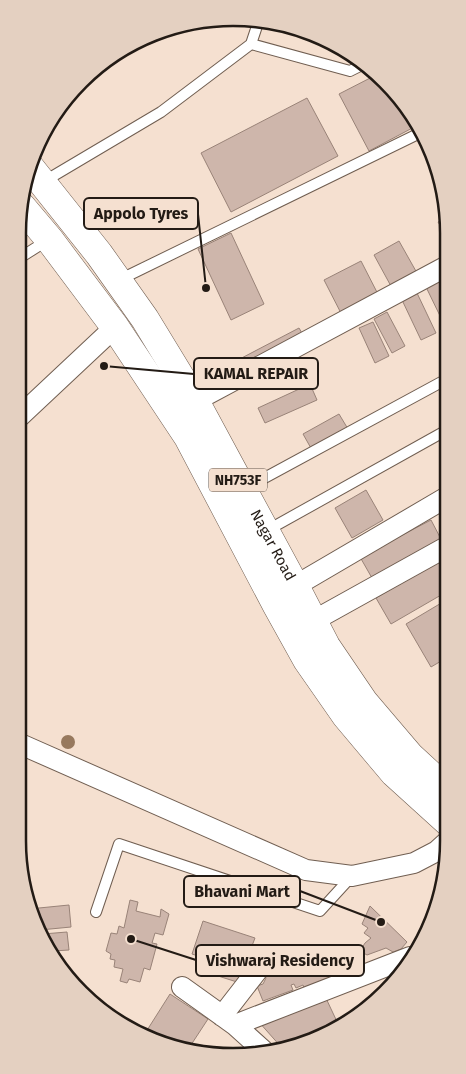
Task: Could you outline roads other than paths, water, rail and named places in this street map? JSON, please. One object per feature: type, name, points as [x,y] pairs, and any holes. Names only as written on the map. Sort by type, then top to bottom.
[{"type":"highway","name":"Nagar Road","points":[[36,174],[146,319],[195,401],[326,646],[364,702],[410,756],[440,784]]},
{"type":"highway","name":"Nagar Road","points":[[27,217],[49,239],[115,327],[188,437],[307,660],[346,716],[394,773],[440,815]]},
{"type":"street","points":[[195,401],[440,270]]},
{"type":"street","points":[[26,410],[115,327]]},
{"type":"street","points":[[295,586],[440,501]]},
{"type":"street","points":[[313,621],[440,550]]},
{"type":"street","points":[[26,747],[306,870],[352,876],[414,863],[439,848]]},
{"type":"street","points":[[228,1021],[402,960]]},
{"type":"street","points":[[228,1021],[260,967]]},
{"type":"street","points":[[182,987],[258,1046]]},
{"type":"lane","points":[[36,174],[161,112],[251,44],[256,28]]},
{"type":"lane","points":[[251,44],[350,71],[357,68]]},
{"type":"lane","points":[[118,280],[415,136]]},
{"type":"lane","points":[[26,255],[49,239]]},
{"type":"lane","points":[[243,490],[440,383]]},
{"type":"lane","points":[[265,531],[440,434]]},
{"type":"lane","points":[[96,912],[119,844],[320,911],[352,876]]},
{"type":"place","name":"Appolo Tyres","points":[[206,288]]},
{"type":"place","name":"KAMAL REPAIR","points":[[104,366]]},
{"type":"place","name":"Bhavani Mart","points":[[381,922]]},
{"type":"place","name":"Vishwaraj Residency","points":[[131,939]]}]
